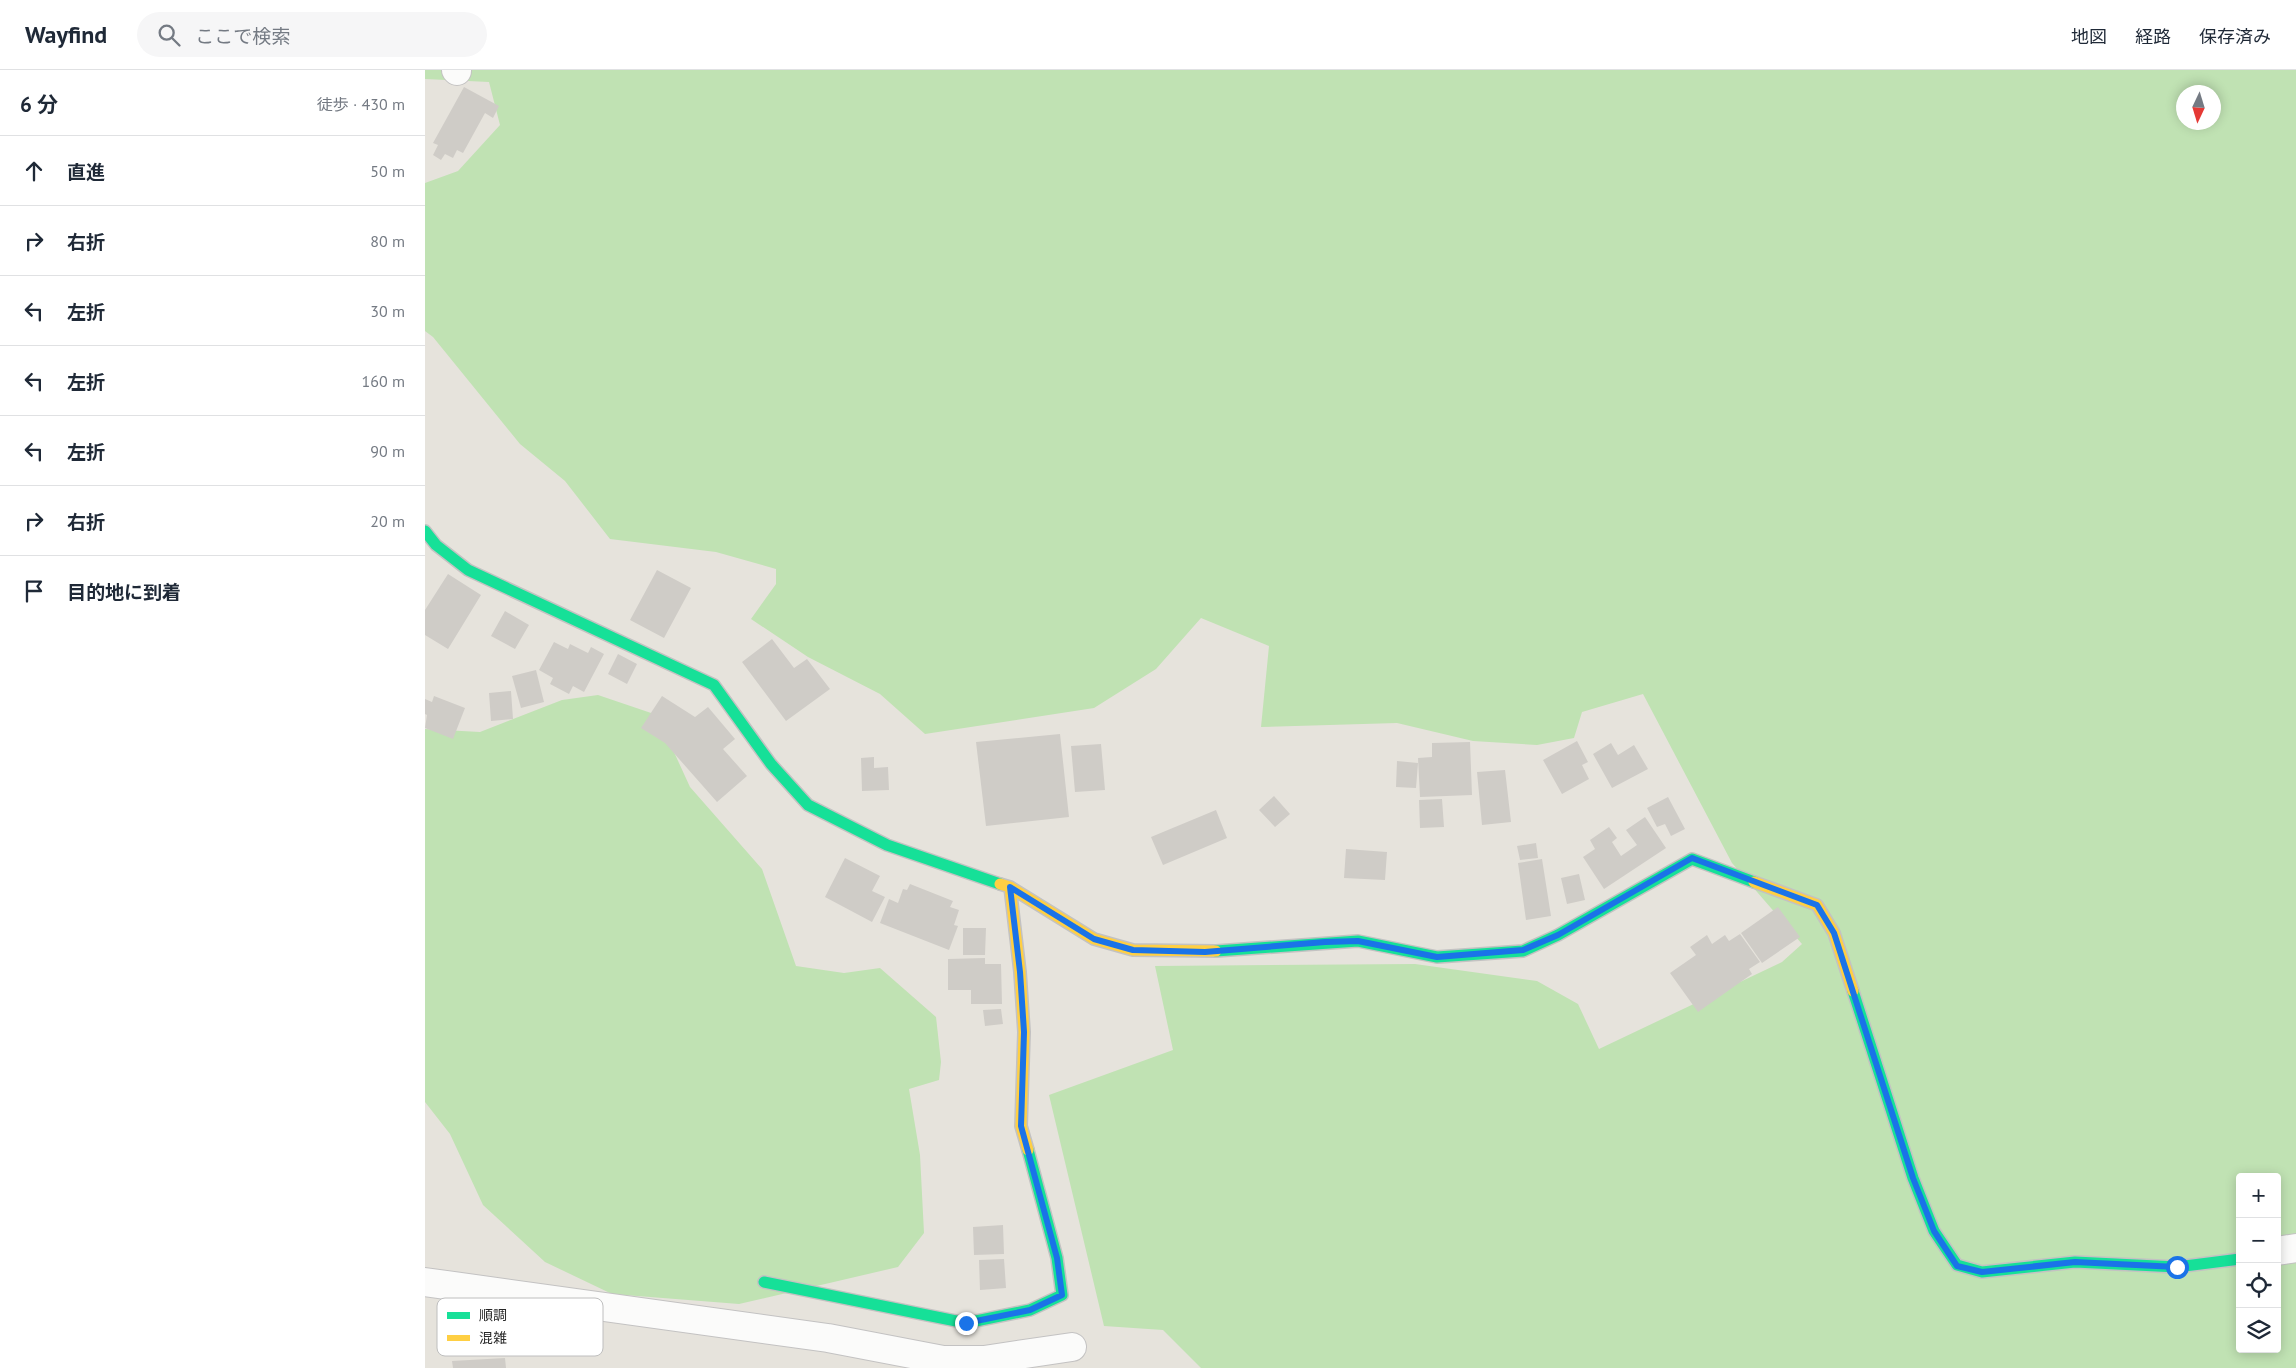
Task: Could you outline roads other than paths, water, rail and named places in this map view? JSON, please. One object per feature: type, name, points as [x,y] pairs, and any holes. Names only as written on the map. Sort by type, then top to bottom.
[{"type":"street","points":[[425,532],[436,546],[468,570],[714,685],[771,764],[808,806],[887,845],[1010,887],[1094,939],[1133,950],[1205,952],[1358,941],[1437,957],[1523,950],[1558,935],[1692,858],[1817,905],[1834,933],[1913,1178],[1934,1231],[1957,1266],[1982,1272],[2075,1262],[2177,1267],[2236,1260]]},
{"type":"street","points":[[764,1282],[933,1318],[966,1323],[1030,1310],[1062,1295],[1057,1258],[1021,1126],[1024,1032],[1020,972],[1010,887]]},
{"type":"street","points":[[2281,1250],[2296,1248]]},
{"type":"street","points":[[425,1282],[540,1298]]},
{"type":"street","points":[[603,1307],[828,1338],[943,1360],[984,1360],[1072,1347]]}]
